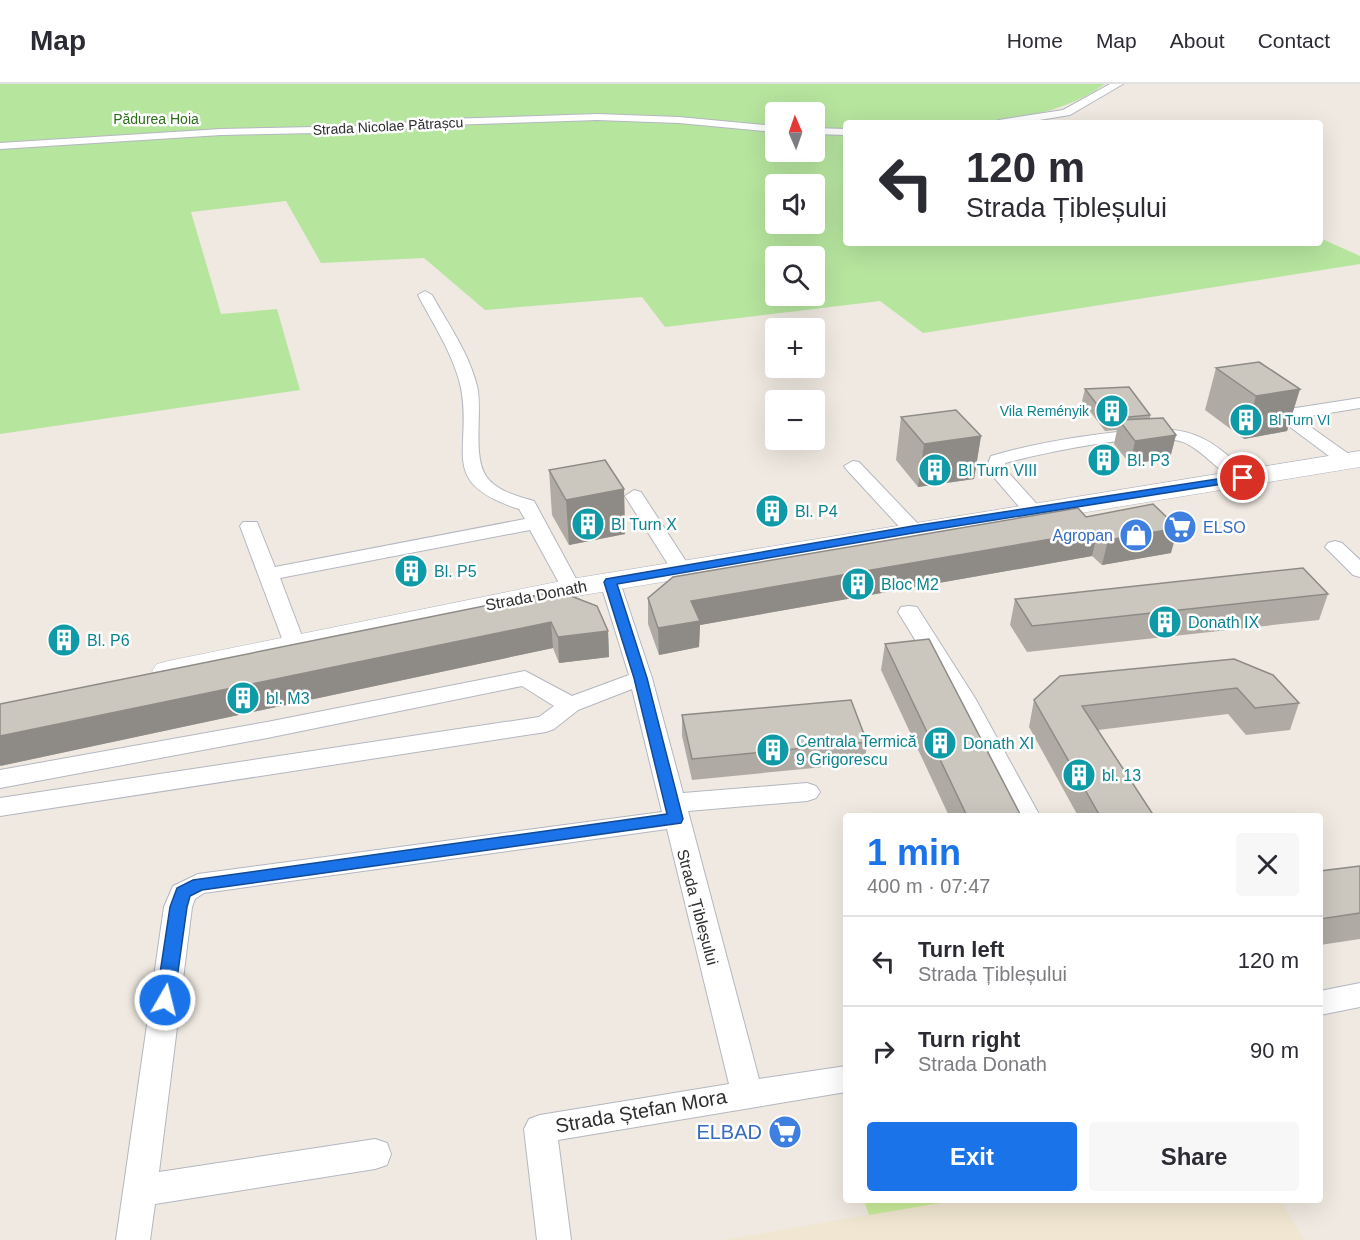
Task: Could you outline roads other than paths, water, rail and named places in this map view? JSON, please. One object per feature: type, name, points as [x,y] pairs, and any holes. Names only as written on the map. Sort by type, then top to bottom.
[{"type":"main road","name":"Strada Donath","points":[[136,678],[571,588],[913,530],[1354,460]]},
{"type":"street","points":[[1019,120],[1066,113],[1118,84]]},
{"type":"street","name":"Strada Nicolae Pătrașcu","points":[[0,146],[221,132],[366,129],[447,122],[597,117],[679,120],[765,128]]},
{"type":"street","points":[[825,131],[843,132]]},
{"type":"street","points":[[425,295],[469,386],[472,420],[469,459],[479,483],[501,499],[527,505],[571,588]]},
{"type":"street","points":[[1354,460],[1283,415],[1360,403]]},
{"type":"street","points":[[1034,512],[999,474],[995,468],[997,460],[1022,453],[1154,433],[1176,433],[1197,442],[1243,478]]},
{"type":"street","points":[[853,466],[913,530]]},
{"type":"street","points":[[633,496],[681,569]]},
{"type":"street","points":[[269,574],[536,523]]},
{"type":"street","points":[[250,526],[294,644]]},
{"type":"street","points":[[1335,547],[1360,571]]},
{"type":"street","name":"Strada Țibleșului","points":[[610,582],[640,678],[747,1093]]},
{"type":"street","points":[[909,612],[963,698],[1025,813]]},
{"type":"street","points":[[0,779],[267,730],[525,678],[570,705]]},
{"type":"street","points":[[0,807],[546,724],[570,705],[640,678]]},
{"type":"street","points":[[132,1240],[178,907],[183,893],[198,884],[807,792]]},
{"type":"street","points":[[1323,1002],[1360,995]]},
{"type":"street","points":[[747,1093],[843,1079]]},
{"type":"street","name":"Strada Ștefan Mora","points":[[554,1240],[540,1129],[747,1093]]},
{"type":"street","points":[[138,1191],[375,1154]]},
{"type":"place","name":"Vila Reményik","points":[[1112,411]]},
{"type":"place","name":"Bl Turn VI","points":[[1246,420]]},
{"type":"place","name":"Bl. P3","points":[[1104,460]]},
{"type":"place","name":"Bl Turn VIII","points":[[935,470]]},
{"type":"place","name":"Bl. P4","points":[[772,511]]},
{"type":"place","name":"Bl Turn X","points":[[588,524]]},
{"type":"place","name":"ELSO","points":[[1180,527]]},
{"type":"place","name":"Agropan","points":[[1136,535]]},
{"type":"place","name":"Bl. P5","points":[[411,571]]},
{"type":"place","name":"Bloc M2","points":[[858,584]]},
{"type":"place","name":"Donath IX","points":[[1165,622]]},
{"type":"place","name":"Bl. P6","points":[[64,640]]},
{"type":"place","name":"bl. M3","points":[[243,698]]},
{"type":"place","name":"Donath XI","points":[[940,743]]},
{"type":"place","name":"Centrala Termică 9 Grigorescu","points":[[773,750]]},
{"type":"place","name":"bl. 13","points":[[1079,775]]},
{"type":"place","name":"ELBAD","points":[[785,1132]]},
{"type":"park label","name":"Pădurea Hoia","points":[[156,119]]}]
